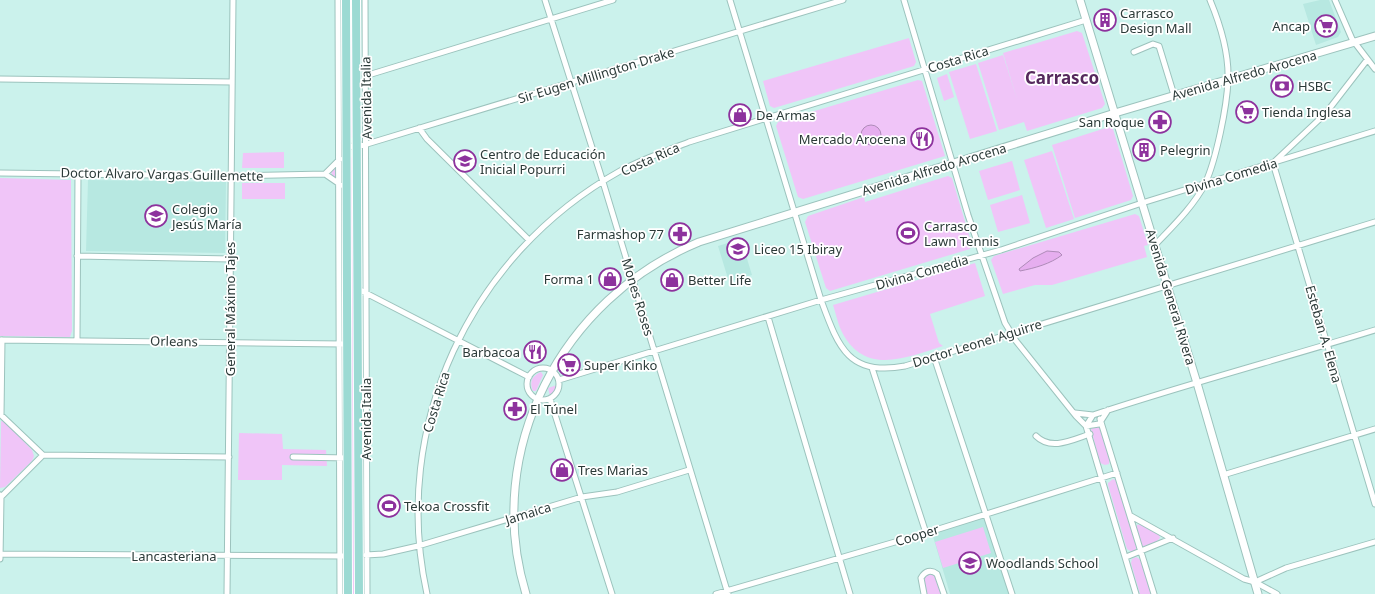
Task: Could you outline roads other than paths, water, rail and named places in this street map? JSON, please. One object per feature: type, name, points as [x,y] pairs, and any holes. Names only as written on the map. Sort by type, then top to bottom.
[{"type":"main road","name":"Avenida Italia","points":[[346,0],[348,193],[344,239],[344,556],[348,594]]},
{"type":"main road","points":[[352,0],[356,21]]},
{"type":"main road","name":"Avenida Italia","points":[[356,0],[357,144],[362,244],[358,289],[359,594]]},
{"type":"street","name":"General Máximo Tajes","points":[[227,594],[233,0]]},
{"type":"street","name":"Avenida Italia","points":[[338,0],[340,184],[344,239]]},
{"type":"street","name":"Avenida Italia","points":[[365,0],[366,144],[362,244],[366,293],[367,594]]},
{"type":"street","name":"Mones Roses","points":[[545,0],[603,182],[727,592]]},
{"type":"street","points":[[365,76],[613,0]]},
{"type":"street","points":[[730,0],[821,300],[833,334],[844,351],[872,368],[926,533]]},
{"type":"street","name":"Sir Eugen Millington Drake","points":[[348,147],[357,144],[366,144],[843,0]]},
{"type":"street","points":[[904,0],[981,255],[1005,323],[1011,333],[1076,416],[1086,426],[1090,434],[1136,594]]},
{"type":"street","name":"Avenida General Rivera","points":[[1080,0],[1197,383],[1258,594]]},
{"type":"street","points":[[1155,245],[1185,212],[1204,184],[1218,139],[1228,80],[1226,57],[1220,30],[1210,0]]},
{"type":"street","points":[[1334,0],[1344,24],[1354,42],[1375,69]]},
{"type":"street","name":"Costa Rica","points":[[427,594],[418,546],[418,478],[425,437],[436,393],[458,340],[486,293],[529,240],[564,209],[603,182],[646,158],[689,142],[1086,20]]},
{"type":"street","points":[[346,22],[356,21]]},
{"type":"street","name":"Avenida Alfredo Arocena","points":[[526,594],[517,560],[513,518],[521,449],[538,399],[552,371],[584,324],[609,298],[655,263],[694,244],[795,212],[1174,95],[1375,36]]},
{"type":"street","points":[[1134,52],[1153,44],[1159,46],[1174,95]]},
{"type":"street","points":[[1273,163],[1329,109],[1367,60]]},
{"type":"street","points":[[0,79],[232,82]]},
{"type":"street","points":[[419,128],[427,139],[529,240]]},
{"type":"street","name":"Divina Comedia","points":[[559,380],[821,300],[981,255],[1142,203],[1375,131]]},
{"type":"street","points":[[348,147],[340,159],[325,174],[340,184],[348,193]]},
{"type":"street","name":"Esteban A. Elena","points":[[1273,163],[1299,245],[1327,345],[1375,504]]},
{"type":"street","name":"Doctor Alvaro Vargas Guillemette","points":[[0,173],[231,176],[325,174]]},
{"type":"street","points":[[77,340],[78,174]]},
{"type":"street","name":"Doctor Leonel Aguirre","points":[[872,368],[892,368],[934,357],[1375,222]]},
{"type":"street","points":[[77,256],[231,259]]},
{"type":"street","points":[[358,289],[529,377]]},
{"type":"street","points":[[768,317],[850,594]]},
{"type":"street","points":[[1075,413],[1093,415],[1375,330]]},
{"type":"street","points":[[1,340],[0,415],[43,455],[229,457]]},
{"type":"street","name":"Orleans","points":[[1,340],[344,344]]},
{"type":"street","points":[[934,357],[1012,594]]},
{"type":"street","points":[[541,369],[552,371],[559,380],[558,391],[550,399],[538,399],[529,390],[529,377],[534,372],[541,369]]},
{"type":"street","points":[[550,399],[612,594]]},
{"type":"street","points":[[1086,426],[1096,425],[1102,421],[1108,410]]},
{"type":"street","points":[[1093,415],[1102,421],[1154,594]]},
{"type":"street","points":[[1086,426],[1093,415]]},
{"type":"street","points":[[1223,475],[1375,429]]},
{"type":"street","points":[[1036,436],[1042,441],[1055,444],[1070,441],[1090,434]]},
{"type":"street","points":[[0,559],[1,496],[43,455]]},
{"type":"street","points":[[294,457],[344,458]]},
{"type":"street","name":"Jamaica","points":[[366,555],[383,554],[418,546],[582,497],[617,492],[689,470]]},
{"type":"street","name":"Cooper","points":[[716,594],[926,533],[1117,473]]},
{"type":"street","points":[[1131,516],[1173,538],[1244,580],[1255,582],[1277,594]]},
{"type":"street","points":[[1126,558],[1141,553],[1144,549],[1173,538]]},
{"type":"street","points":[[1255,582],[1286,568],[1375,542]]},
{"type":"street","name":"Lancasteriana","points":[[0,554],[344,556]]},
{"type":"street","name":"Avenida Italia","points":[[340,594],[344,556]]},
{"type":"street","points":[[924,594],[921,578],[926,572],[929,571],[937,574],[944,594]]},
{"type":"place","name":"Carrasco Design Mall","points":[[1105,20]]},
{"type":"place","name":"Ancap","points":[[1326,26]]},
{"type":"place","name":"HSBC","points":[[1282,86]]},
{"type":"place","name":"Tienda Inglesa","points":[[1247,112]]},
{"type":"place","name":"De Armas","points":[[740,115]]},
{"type":"place","name":"San Roque","points":[[1160,122]]},
{"type":"place","name":"Mercado Arocena","points":[[922,139]]},
{"type":"place","name":"Pelegrin","points":[[1144,150]]},
{"type":"place","name":"Centro de Educación Inicial Popurri","points":[[465,161]]},
{"type":"place","name":"Colegio Jesús María","points":[[156,216]]},
{"type":"place","name":"Carrasco Lawn Tennis","points":[[908,233]]},
{"type":"place","name":"Farmashop 77","points":[[680,234]]},
{"type":"place","name":"Liceo 15 Ibiray","points":[[738,249]]},
{"type":"place","name":"Forma 1","points":[[610,279]]},
{"type":"place","name":"Better Life","points":[[672,280]]},
{"type":"place","name":"Barbacoa","points":[[535,352]]},
{"type":"place","name":"Super Kinko","points":[[569,365]]},
{"type":"place","name":"El Túnel","points":[[515,409]]},
{"type":"place","name":"Tres Marias","points":[[562,470]]},
{"type":"place","name":"Tekoa Crossfit","points":[[389,506]]},
{"type":"place","name":"Woodlands School","points":[[970,563]]},
{"type":"district","name":"Carrasco","points":[[1062,77]]}]
